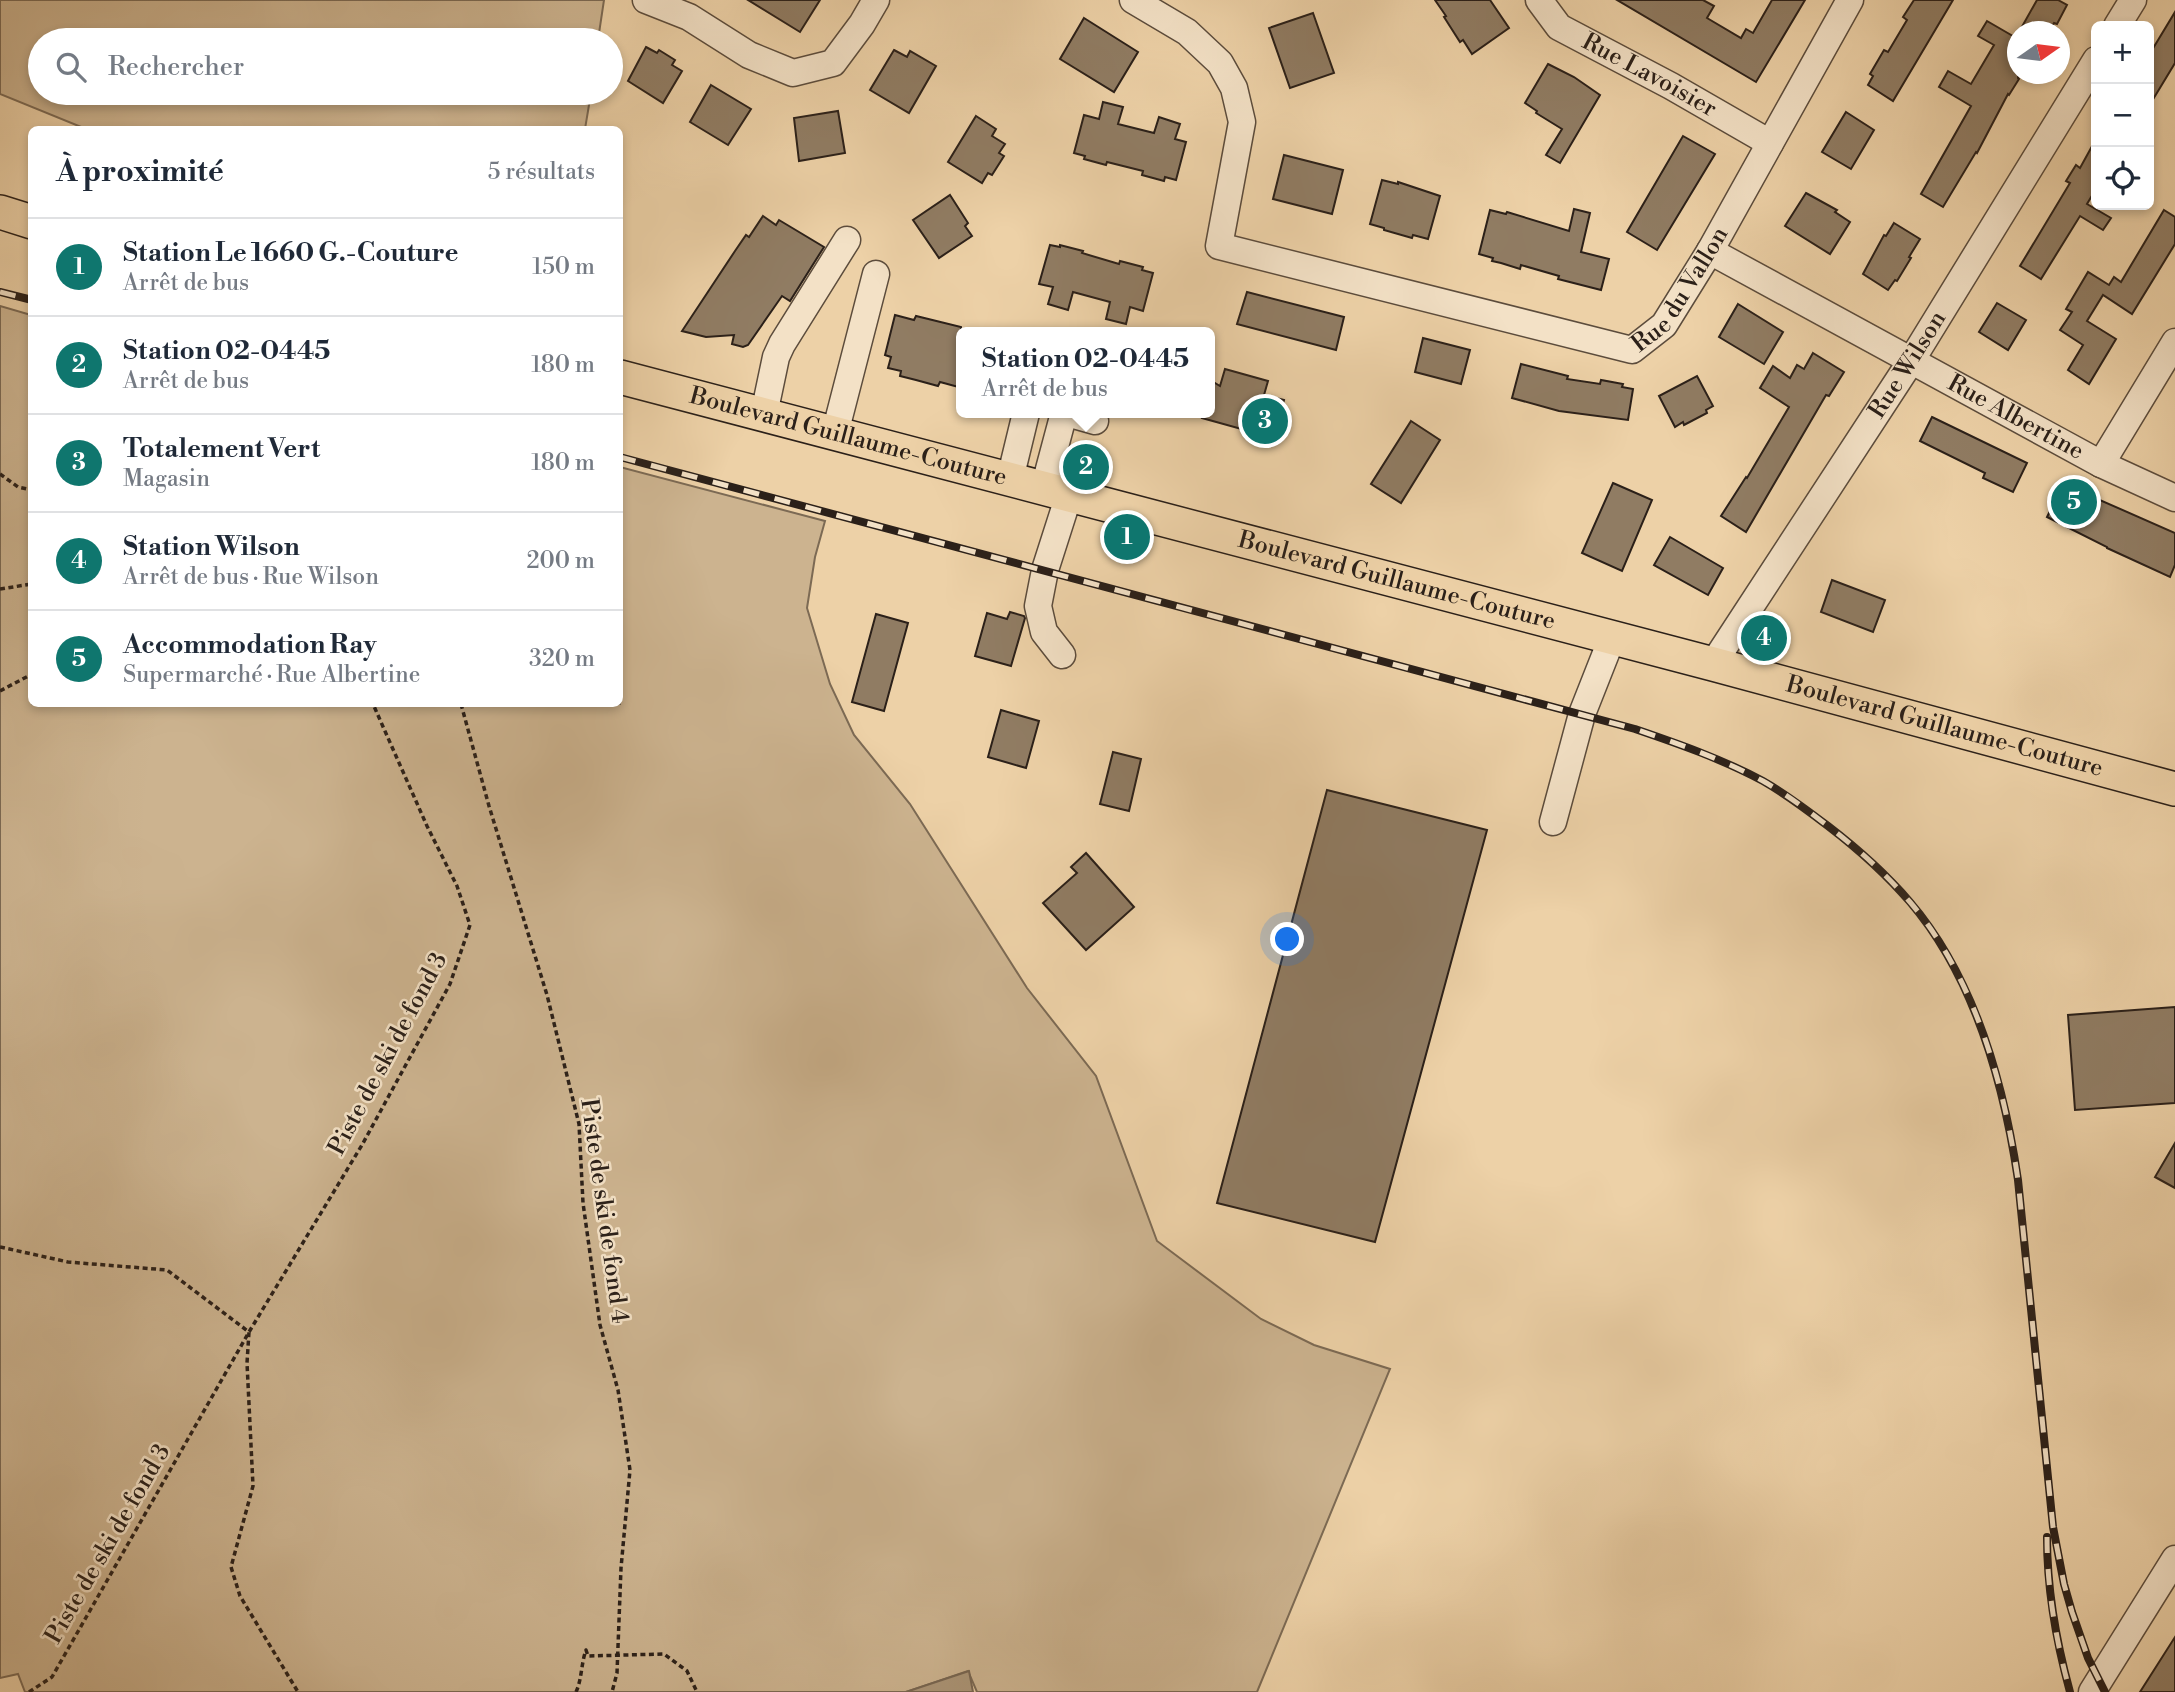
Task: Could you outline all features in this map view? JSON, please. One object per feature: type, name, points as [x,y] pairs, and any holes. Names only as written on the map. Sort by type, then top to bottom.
[{"type":"main road","points":[[0,212],[28,221]]},
{"type":"main road","name":"Boulevard Guillaume-Couture","points":[[623,378],[1713,664],[2175,789]]},
{"type":"street","points":[[646,0],[690,17],[749,55],[793,73],[833,63],[876,0]]},
{"type":"street","name":"Rue du Vallon","points":[[1133,0],[1187,32],[1220,63],[1234,88],[1242,121],[1219,246],[1632,351],[1664,326],[1710,251],[1850,0]]},
{"type":"street","name":"Rue Lavoisier","points":[[1539,0],[1559,27],[1671,86],[1770,143]]},
{"type":"street","points":[[2120,21],[2133,0]]},
{"type":"street","name":"Rue Wilson","points":[[1713,664],[1911,361],[2091,68]]},
{"type":"street","points":[[764,414],[776,357],[782,344],[847,240]]},
{"type":"street","name":"Rue Albertine","points":[[1710,251],[2101,464],[2175,498]]},
{"type":"street","points":[[835,433],[876,274]]},
{"type":"street","points":[[2101,464],[2175,342]]},
{"type":"street","points":[[1010,480],[1025,418]]},
{"type":"street","points":[[1062,655],[1044,632],[1038,606],[1057,492],[1064,418]]},
{"type":"street","points":[[1084,418],[1095,421]]},
{"type":"street","points":[[1553,822],[1582,714],[1612,638]]},
{"type":"street","points":[[2092,1692],[2175,1559]]},
{"type":"path","points":[[0,474],[18,487],[28,489]]},
{"type":"path","points":[[0,589],[28,585]]},
{"type":"path","points":[[0,691],[28,676]]},
{"type":"path","name":"Piste de ski de fond 3","points":[[29,1692],[52,1677],[249,1332],[362,1145],[450,984],[470,926],[457,886],[374,707]]},
{"type":"path","name":"Piste de ski de fond 4","points":[[462,707],[547,995],[579,1124],[583,1203],[600,1325],[618,1390],[630,1470],[621,1568],[617,1672],[612,1692]]},
{"type":"path","points":[[0,1247],[68,1262],[167,1270],[249,1332]]},
{"type":"path","name":"Piste de ski de fond 3","points":[[249,1332],[247,1363],[253,1486],[231,1567],[240,1596],[298,1692]]},
{"type":"path","points":[[576,1692],[586,1650],[588,1656],[664,1654],[687,1671],[697,1692]]},
{"type":"shaded area","points":[[0,0],[604,0],[600,28],[28,28],[28,105],[589,105],[586,126],[79,126],[0,94]]},
{"type":"shaded area","points":[[0,306],[28,314],[28,707],[623,707],[623,468],[825,521],[815,557],[807,608],[830,684],[854,735],[910,804],[1027,988],[1096,1076],[1157,1241],[1261,1319],[1314,1345],[1390,1369],[1257,1692],[977,1692],[968,1671],[906,1692],[25,1692],[18,1674],[0,1678]]},
{"type":"shaded area","points":[[969,1671],[973,1692],[906,1692]]},
{"type":"building","points":[[748,0],[820,0],[800,32]]},
{"type":"building","points":[[1435,0],[1490,0],[1509,28],[1472,54],[1463,40],[1460,42]]},
{"type":"building","points":[[1617,0],[1703,0],[1714,6],[1707,18],[1741,38],[1746,29],[1753,33],[1772,0],[1805,0],[1756,82]]},
{"type":"building","points":[[1914,0],[1953,0],[1893,101],[1868,85],[1873,76],[1870,74],[1884,50],[1888,52],[1907,20],[1903,17]]},
{"type":"building","points":[[2037,0],[2058,0],[2067,5],[2059,21],[2025,21]]},
{"type":"building","points":[[2175,12],[2175,63],[2154,98],[2154,84],[2154,47]]},
{"type":"building","points":[[1313,13],[1334,73],[1290,88],[1269,28]]},
{"type":"building","points":[[1084,18],[1138,52],[1114,92],[1060,59]]},
{"type":"building","points":[[1987,21],[2007,33],[2007,84],[2016,84],[1943,207],[1921,194],[1971,106],[1939,87],[1948,71],[1971,84],[1994,45],[1978,36]]},
{"type":"building","points":[[646,47],[657,53],[659,50],[675,60],[672,65],[682,71],[663,103],[628,81]]},
{"type":"building","points":[[894,50],[907,57],[910,51],[936,66],[909,113],[870,90]]},
{"type":"building","points":[[1548,64],[1574,77],[1600,95],[1560,163],[1546,155],[1562,129],[1525,103]]},
{"type":"building","points":[[711,85],[751,109],[728,145],[690,122]]},
{"type":"building","points":[[1103,102],[1123,107],[1118,124],[1154,133],[1159,117],[1180,124],[1175,139],[1186,142],[1176,180],[1165,177],[1164,181],[1142,175],[1143,171],[1107,162],[1106,165],[1084,159],[1085,156],[1074,153],[1084,115],[1099,119]]},
{"type":"building","points":[[838,111],[845,153],[799,161],[794,118]]},
{"type":"building","points":[[1846,112],[1874,130],[1851,169],[1822,152]]},
{"type":"building","points":[[976,116],[996,129],[992,136],[1005,144],[999,153],[1004,156],[992,175],[988,173],[982,183],[948,162]]},
{"type":"building","points":[[1683,136],[1715,154],[1657,250],[1627,232]]},
{"type":"building","points":[[2091,148],[2091,197],[2087,204],[2091,210],[2097,210],[2111,218],[2103,230],[2080,216],[2041,279],[2020,266],[2070,183],[2066,181],[2076,165],[2080,168]]},
{"type":"building","points":[[1284,155],[1343,170],[1332,214],[1273,199]]},
{"type":"building","points":[[1382,180],[1398,182],[1440,196],[1428,239],[1413,235],[1412,238],[1370,224]]},
{"type":"building","points":[[1806,193],[1837,210],[1835,212],[1850,222],[1830,254],[1785,226]]},
{"type":"building","points":[[950,195],[968,223],[965,226],[972,236],[939,258],[913,220]]},
{"type":"building","points":[[1574,209],[1590,213],[1581,252],[1609,259],[1601,290],[1558,279],[1559,276],[1521,265],[1520,269],[1492,261],[1493,258],[1479,254],[1490,210],[1506,214],[1507,212],[1569,231]]},
{"type":"building","points":[[2164,210],[2175,217],[2175,244],[2132,314],[2103,295],[2087,321],[2116,339],[2089,384],[2068,370],[2083,345],[2060,330],[2072,312],[2066,309],[2088,272],[2109,285],[2114,277],[2121,282]]},
{"type":"building","points":[[763,216],[776,225],[779,220],[824,247],[790,301],[782,296],[748,345],[743,347],[732,344],[734,335],[706,337],[682,331],[746,235],[749,237]]},
{"type":"building","points":[[1894,223],[1920,239],[1897,281],[1895,280],[1888,290],[1863,274],[1884,235],[1886,236]]},
{"type":"building","points":[[1050,245],[1083,251],[1082,253],[1119,264],[1120,261],[1143,267],[1142,270],[1153,273],[1143,311],[1130,307],[1126,324],[1106,319],[1110,302],[1073,292],[1068,310],[1048,304],[1053,287],[1039,284]]},
{"type":"building","points":[[1247,292],[1344,317],[1336,350],[1237,324]]},
{"type":"building","points":[[1997,303],[2026,320],[2008,350],[1979,332]]},
{"type":"building","points":[[1738,304],[1783,332],[1764,364],[1719,337]]},
{"type":"building","points":[[895,315],[914,320],[916,316],[961,327],[956,327],[956,386],[940,382],[938,386],[900,376],[901,371],[888,368],[891,357],[885,355]]},
{"type":"building","points":[[1423,338],[1470,350],[1461,384],[1415,372]]},
{"type":"building","points":[[1813,353],[1844,372],[1829,396],[1826,395],[1746,532],[1721,516],[1789,407],[1760,388],[1773,366],[1790,378],[1797,365],[1804,369]]},
{"type":"building","points":[[1521,364],[1568,376],[1567,379],[1600,384],[1601,380],[1623,384],[1622,387],[1633,389],[1628,420],[1559,411],[1512,398]]},
{"type":"building","points":[[1225,369],[1268,381],[1264,395],[1284,400],[1274,438],[1202,418],[1215,418],[1215,383],[1220,386]]},
{"type":"building","points":[[1697,376],[1713,406],[1706,410],[1707,413],[1675,427],[1659,396]]},
{"type":"building","points":[[1932,417],[2027,463],[2013,492],[1983,478],[1985,473],[1920,441]]},
{"type":"building","points":[[1411,421],[1440,440],[1401,503],[1371,484]]},
{"type":"building","points":[[1613,483],[1652,500],[1622,571],[1582,553]]},
{"type":"building","points":[[2062,487],[2091,501],[2093,497],[2175,533],[2175,565],[2170,577],[2047,517]]},
{"type":"building","points":[[1670,537],[1723,568],[1708,595],[1654,565]]},
{"type":"building","points":[[1832,580],[1885,600],[1873,632],[1821,612]]},
{"type":"building","points":[[1010,612],[1025,618],[1011,666],[975,656],[987,613],[1007,619]]},
{"type":"building","points":[[876,614],[908,623],[884,711],[852,702]]},
{"type":"building","points":[[1001,710],[1039,721],[1026,768],[988,757]]},
{"type":"building","points":[[1113,752],[1141,759],[1129,811],[1100,804]]},
{"type":"building","points":[[1327,790],[1487,830],[1375,1242],[1217,1203]]},
{"type":"building","points":[[1086,853],[1134,907],[1086,950],[1043,903],[1077,873],[1071,867]]},
{"type":"building","points":[[2175,1007],[2175,1103],[2075,1110],[2068,1015]]},
{"type":"building","points":[[2175,1143],[2175,1188],[2155,1177]]},
{"type":"building","points":[[2175,1637],[2175,1692],[2140,1692]]},
{"type":"railway","points":[[0,292],[28,299]]},
{"type":"railway","points":[[623,458],[1635,729],[1684,746],[1763,781],[1796,802],[1850,844],[1901,892],[1933,932],[1969,998],[1995,1070],[2018,1180],[2053,1527],[2072,1612],[2088,1658],[2105,1692]]},
{"type":"railway","points":[[2047,1537],[2053,1615],[2070,1692]]},
{"type":"place","name":"Totalement Vert","points":[[1265,421]]},
{"type":"place","name":"Station 02-0445","points":[[1086,467]]},
{"type":"place","name":"Accommodation Ray","points":[[2074,502]]},
{"type":"place","name":"Station Le 1660 G.-Couture","points":[[1127,537]]},
{"type":"place","name":"Station Wilson","points":[[1764,638]]}]
